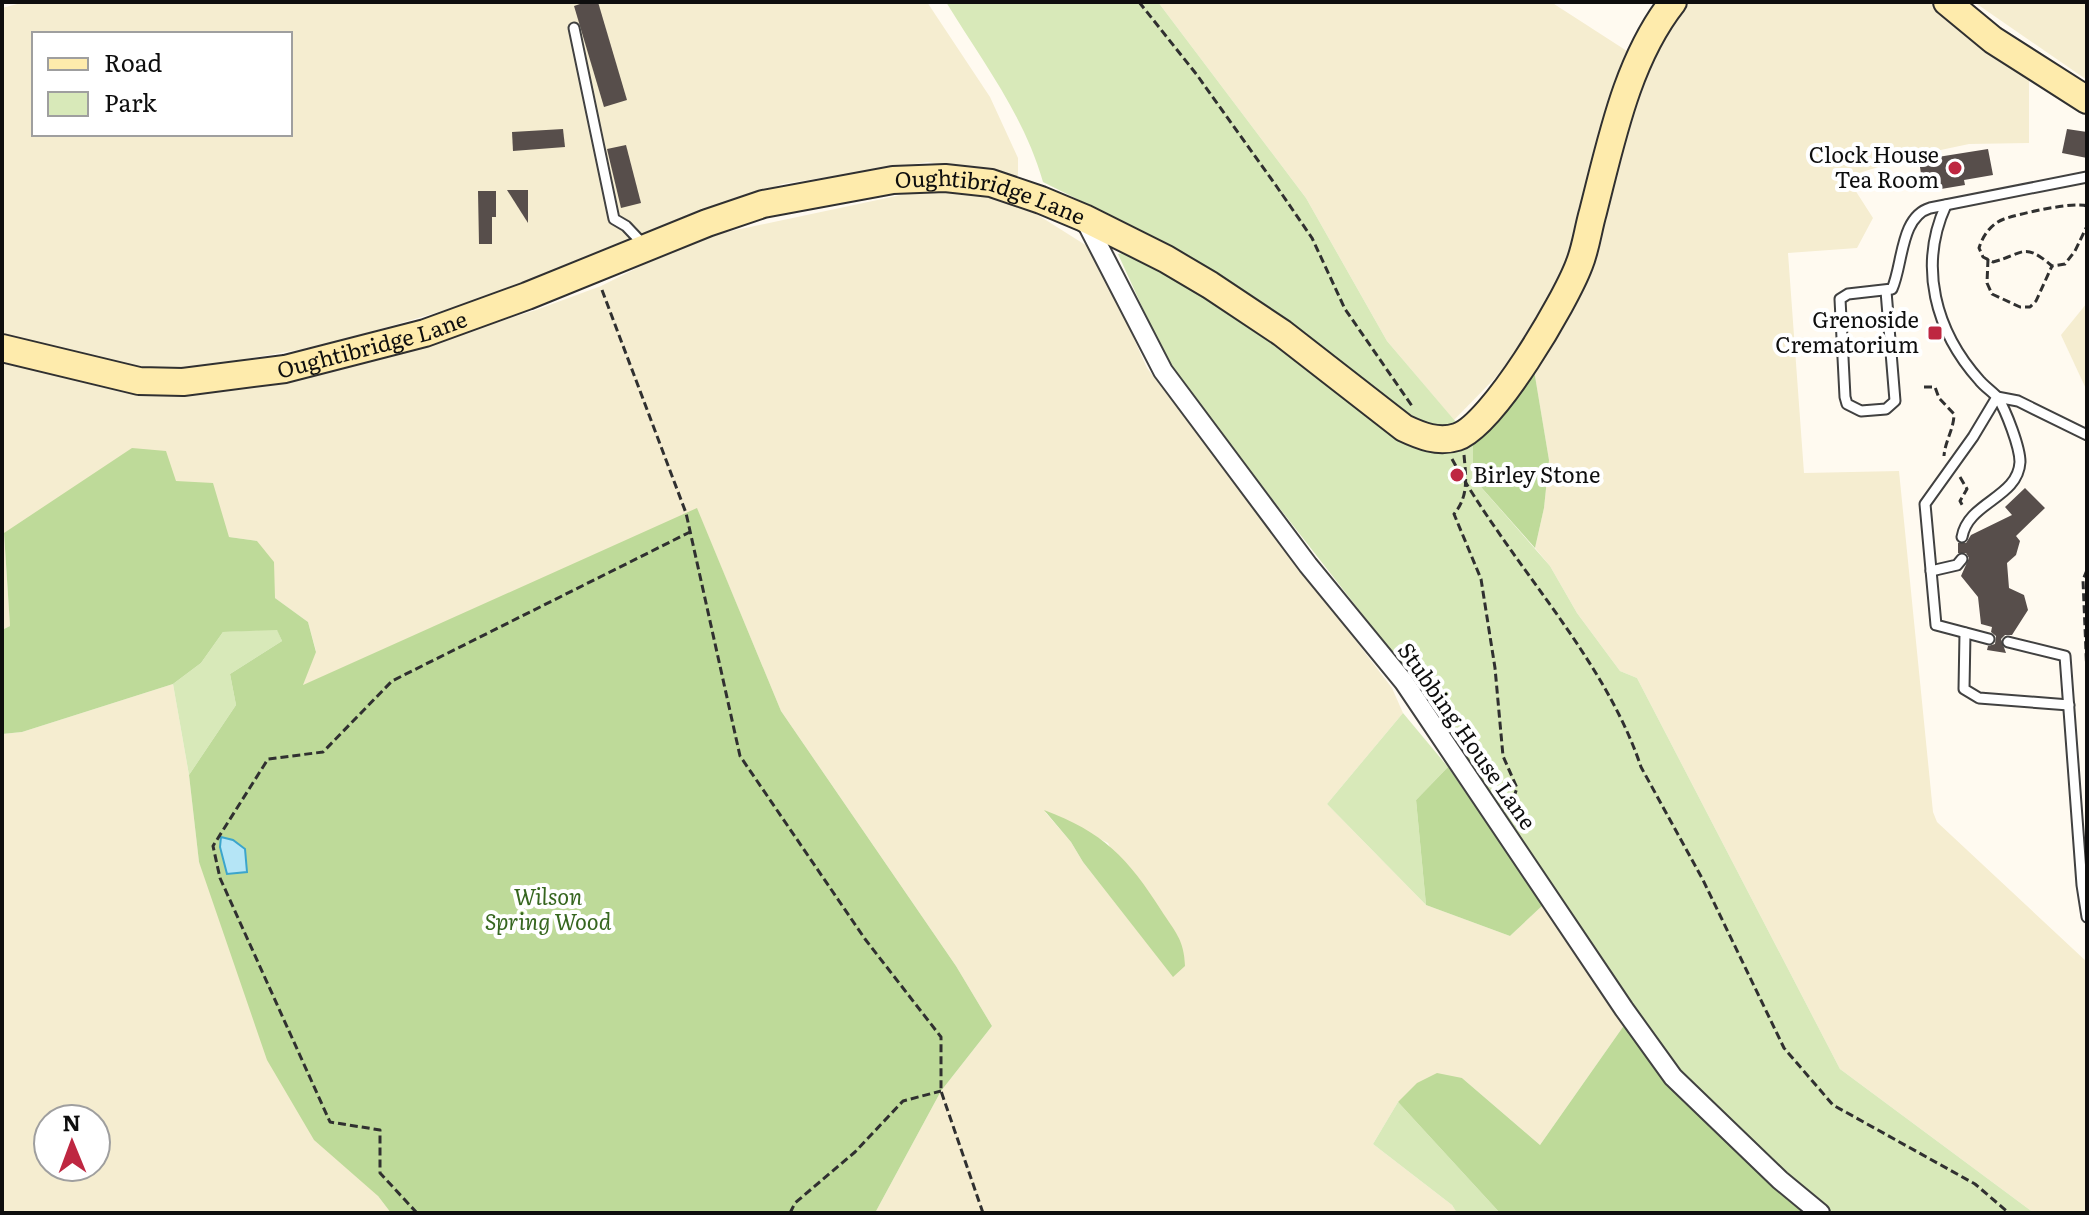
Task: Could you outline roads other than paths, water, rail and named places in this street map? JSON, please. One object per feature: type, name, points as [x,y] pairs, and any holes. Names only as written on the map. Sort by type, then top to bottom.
[{"type":"street","points":[[1947,2],[1993,40],[2087,100]]},
{"type":"street","name":"Oughtibridge Lane","points":[[2,348],[139,381],[183,382],[237,377],[318,361],[425,333],[763,204],[893,180],[945,178],[991,183],[1084,218],[1210,285],[1282,333],[1404,428],[1427,438],[1449,437],[1474,427],[1489,411],[1551,323],[1568,292],[1581,260],[1623,105],[1643,51],[1671,4]]},
{"type":"street","name":"Stubbing House Lane","points":[[1084,218],[1163,371],[1308,565],[1404,682],[1673,1077],[1768,1169],[1820,1213]]},
{"type":"lane","points":[[574,28],[614,219],[626,226],[646,248]]},
{"type":"lane","points":[[1886,291],[1895,401],[1886,409],[1861,411],[1847,404],[1845,397],[1838,305],[1840,299],[1848,294],[1892,289],[1915,217],[1924,210],[2087,177]]},
{"type":"lane","points":[[1946,205],[1935,229],[1931,273],[1934,292],[1943,320],[1962,357],[1997,397],[2019,452],[2020,464],[2006,489],[1967,520],[1962,537]]},
{"type":"lane","points":[[1997,397],[2018,401],[2087,435]]},
{"type":"lane","points":[[1989,639],[1936,625],[1925,504],[1973,437],[1997,397]]},
{"type":"lane","points":[[1931,571],[1957,565],[1962,559]]},
{"type":"lane","points":[[1965,633],[1964,689],[1979,698],[2069,705]]},
{"type":"lane","points":[[2008,642],[2065,656],[2087,917]]},
{"type":"water","points":[[221,837],[233,840],[245,849],[247,872],[227,874],[220,847]]},
{"type":"place","name":"Clock House Tea Room","points":[[1955,168]]},
{"type":"place","name":"Grenoside Crematorium","points":[[1935,333]]},
{"type":"place","name":"Birley Stone","points":[[1457,475]]},
{"type":"park label","name":"Wilson Spring Wood","points":[[548,910]]}]
